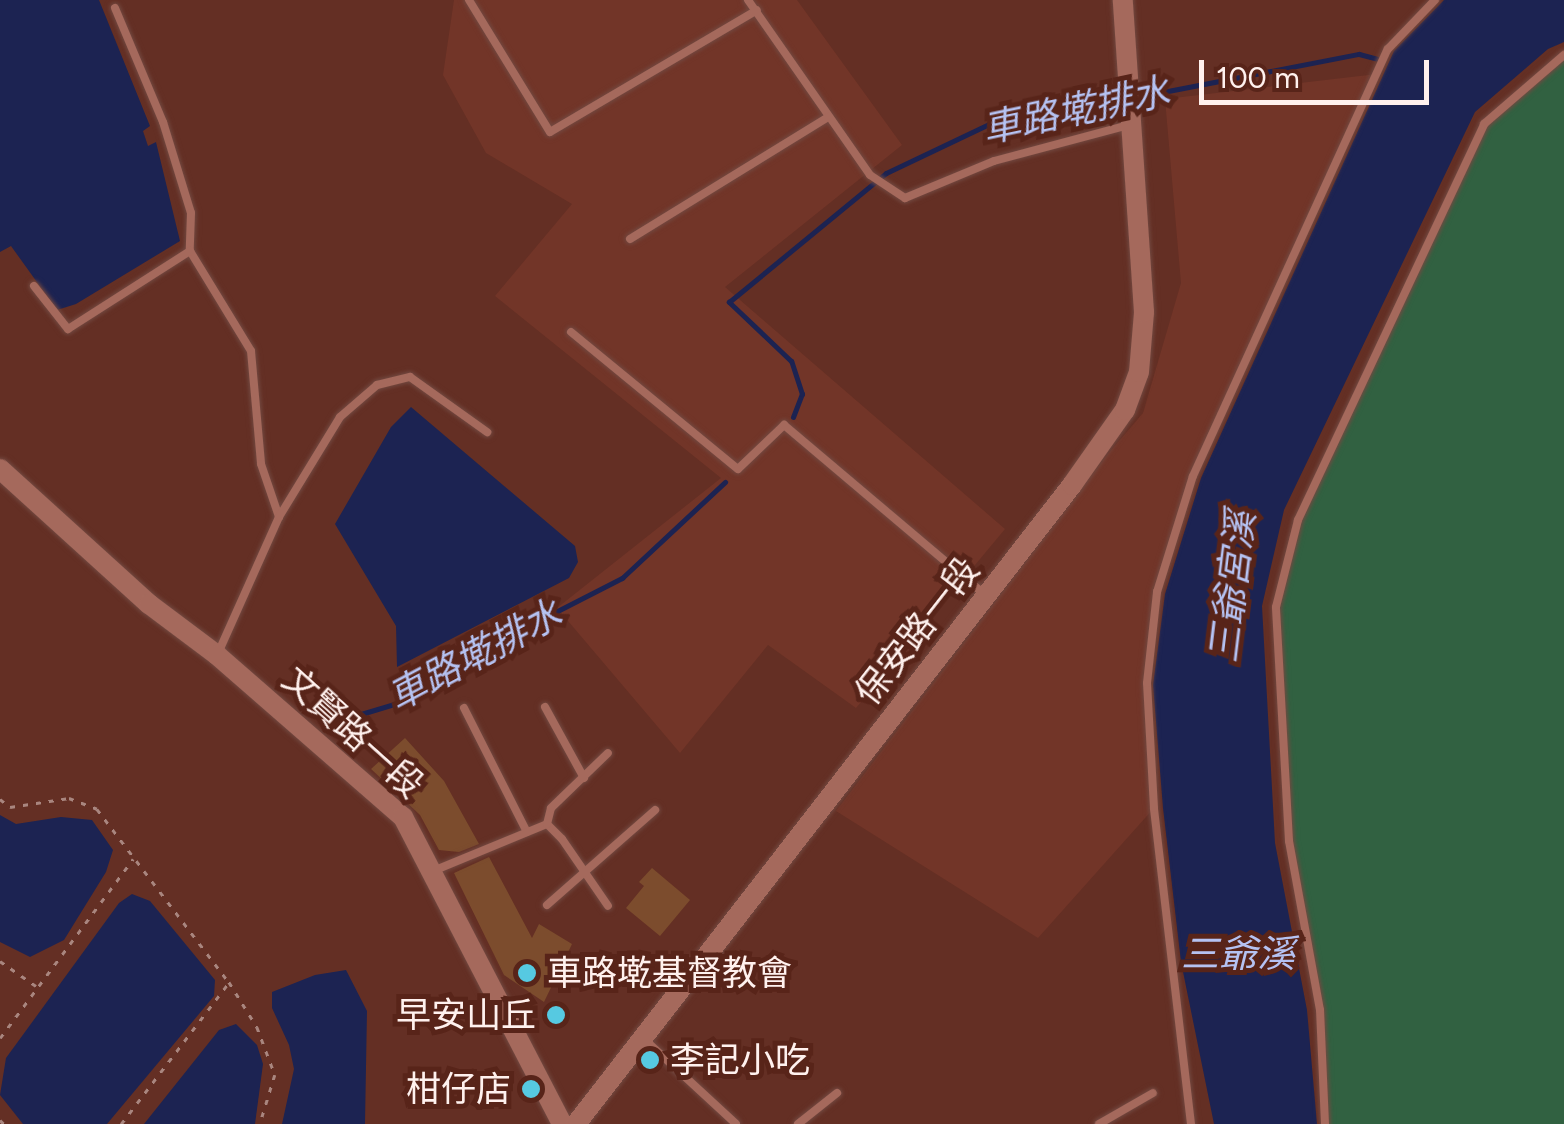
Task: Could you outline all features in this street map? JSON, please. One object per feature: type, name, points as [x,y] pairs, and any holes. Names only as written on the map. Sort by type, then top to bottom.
[{"type":"street","name":"保安路一段","points":[[576,1124],[1113,432],[1136,384],[1144,312],[1122,0]]},
{"type":"street","name":"文賢路一段","points":[[0,469],[149,604],[217,655],[389,802],[408,826],[433,871],[562,1124]]},
{"type":"lane","points":[[468,0],[550,132],[757,10]]},
{"type":"lane","points":[[748,0],[870,174],[882,186],[905,198],[994,161],[1129,122]]},
{"type":"lane","points":[[1192,1124],[1154,808],[1147,684],[1157,592],[1192,476],[1388,49],[1434,0]]},
{"type":"lane","points":[[115,8],[164,122],[191,213],[190,252],[251,351],[261,464],[280,517]]},
{"type":"lane","points":[[1326,1124],[1320,1010],[1290,841],[1276,607],[1298,520],[1484,124],[1564,55]]},
{"type":"lane","points":[[630,239],[828,117]]},
{"type":"lane","points":[[34,286],[68,329],[190,252]]},
{"type":"lane","points":[[570,332],[738,469],[784,425],[986,596]]},
{"type":"lane","points":[[217,655],[280,517],[340,417],[377,385],[410,377],[487,432]]},
{"type":"lane","points":[[545,707],[584,778]]},
{"type":"lane","points":[[464,708],[527,832]]},
{"type":"lane","points":[[547,824],[551,808],[608,753]]},
{"type":"lane","points":[[548,905],[587,875],[655,810]]},
{"type":"lane","points":[[433,871],[547,824]]},
{"type":"lane","points":[[547,824],[608,906]]},
{"type":"lane","points":[[642,1037],[736,1124]]},
{"type":"lane","points":[[798,1124],[837,1093]]},
{"type":"lane","points":[[1099,1124],[1154,1093]]},
{"type":"path","points":[[0,799],[10,807],[69,798],[97,810],[229,982],[257,1027],[276,1075],[260,1124]]},
{"type":"path","points":[[0,1038],[134,858]]},
{"type":"path","points":[[0,961],[38,987]]},
{"type":"path","points":[[121,1124],[229,982]]},
{"type":"shaded area","points":[[454,0],[797,0],[902,145],[725,287],[1005,529],[856,708],[768,645],[680,753],[557,608],[721,478],[495,296],[572,204],[486,153],[443,75]]},
{"type":"shaded area","points":[[1377,74],[1193,476],[1157,591],[1147,683],[1154,808],[1038,938],[836,811],[1143,413],[1181,283],[1165,99]]},
{"type":"green space","points":[[1564,55],[1564,1124],[1325,1124],[1320,1010],[1289,841],[1276,607],[1298,520],[1484,124]]},
{"type":"water","points":[[0,0],[99,0],[150,126],[143,131],[148,146],[156,142],[180,241],[76,304],[57,310],[11,246],[0,252]]},
{"type":"water","name":"三爺溪","points":[[1444,0],[1564,0],[1564,42],[1548,49],[1475,112],[1284,510],[1262,606],[1275,843],[1307,1010],[1317,1124],[1214,1124],[1181,962],[1163,808],[1153,685],[1165,594],[1201,478],[1394,51]]},
{"type":"water","points":[[411,407],[575,546],[578,562],[569,578],[397,667],[396,626],[335,524],[391,427]]},
{"type":"water","points":[[0,815],[16,824],[61,817],[92,820],[113,850],[106,872],[64,940],[30,957],[0,942]]},
{"type":"water","points":[[132,894],[150,901],[215,980],[214,996],[107,1124],[23,1124],[0,1095],[6,1058],[119,903]]},
{"type":"water","points":[[346,970],[367,1011],[365,1124],[282,1124],[294,1069],[289,1045],[272,1008],[272,992],[315,975]]},
{"type":"water","points":[[236,1024],[257,1045],[263,1064],[255,1124],[144,1124],[219,1030]]},
{"type":"building","points":[[405,738],[444,781],[479,844],[459,852],[439,850],[420,815],[371,769]]},
{"type":"building","points":[[489,857],[532,938],[539,924],[572,944],[544,1002],[504,975],[454,873]]},
{"type":"building","points":[[652,868],[690,900],[660,936],[626,908],[644,886],[639,882]]},
{"type":"waterway","name":"車路墘排水","points":[[1137,97],[1359,54],[1378,59]]},
{"type":"waterway","name":"車路墘排水","points":[[793,417],[802,394],[791,361],[729,302],[886,173],[989,124],[1127,99]]},
{"type":"waterway","name":"車路墘排水","points":[[361,714],[414,698],[484,659],[528,626],[622,578],[725,482]]},
{"type":"place","name":"車路墘基督教會","points":[[527,973]]},
{"type":"place","name":"早安山丘","points":[[556,1015]]},
{"type":"place","name":"李記小吃","points":[[650,1060]]},
{"type":"place","name":"柑仔店","points":[[531,1089]]},
{"type":"water label","name":"三爺宮溪","points":[[1233,587]]}]
